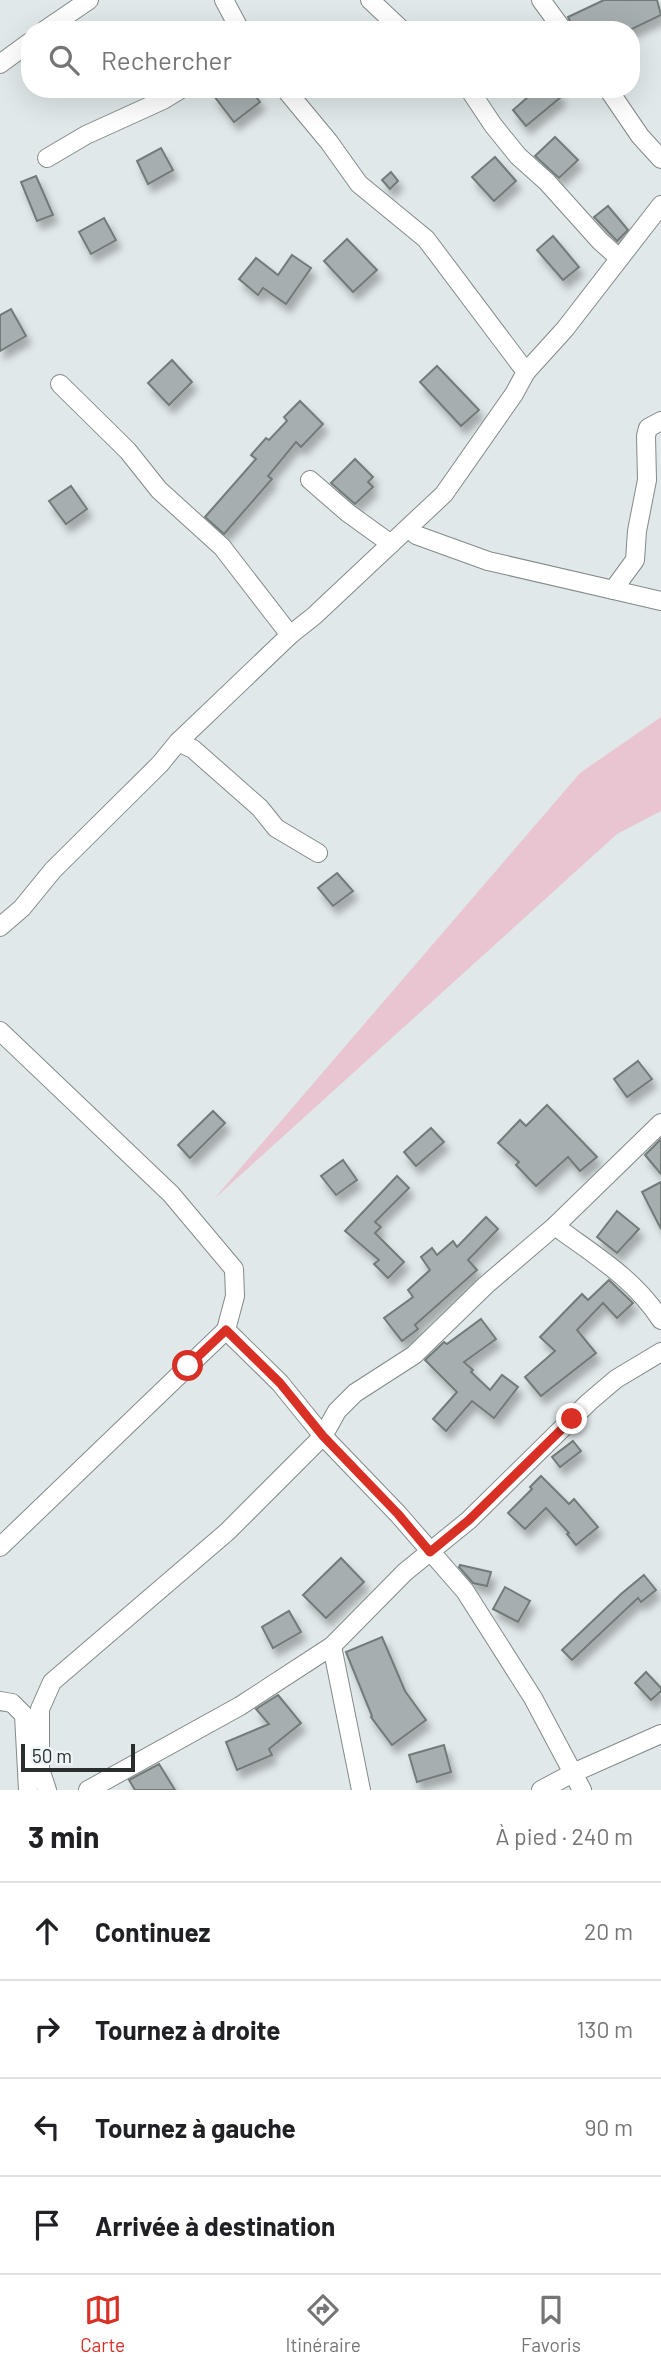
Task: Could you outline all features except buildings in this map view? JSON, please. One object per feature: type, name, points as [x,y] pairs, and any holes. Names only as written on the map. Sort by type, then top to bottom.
[{"type":"street","points":[[58,21],[89,0]]},
{"type":"street","points":[[224,0],[235,21]]},
{"type":"street","points":[[370,0],[392,21]]},
{"type":"street","points":[[541,0],[556,21]]},
{"type":"street","points":[[0,64],[21,49]]},
{"type":"street","points":[[47,158],[86,135],[166,98]]},
{"type":"street","points":[[292,98],[359,184],[426,239],[526,372]]},
{"type":"street","points":[[475,98],[518,156],[547,182],[600,241],[619,258]]},
{"type":"street","points":[[614,98],[640,136],[661,159]]},
{"type":"street","points":[[0,926],[22,908],[53,870],[160,764],[178,742],[444,494],[514,394],[526,372],[565,329],[661,205]]},
{"type":"street","points":[[60,384],[128,451],[159,490],[222,547],[290,635]]},
{"type":"street","points":[[613,590],[635,560],[637,531],[647,480],[646,436],[648,428],[661,421]]},
{"type":"street","points":[[310,480],[348,513],[391,544]]},
{"type":"street","points":[[409,528],[416,535],[488,561],[661,601]]},
{"type":"street","points":[[178,742],[193,749],[260,808],[276,828],[318,853]]},
{"type":"street","points":[[0,1031],[171,1194],[234,1269],[235,1296],[226,1330],[0,1547]]},
{"type":"street","points":[[47,1790],[40,1769],[40,1709],[52,1682],[227,1532],[323,1436],[337,1411],[355,1392],[414,1355],[486,1285],[555,1226],[661,1123]]},
{"type":"street","points":[[555,1226],[636,1286],[661,1320]]},
{"type":"street","points":[[226,1330],[280,1383],[323,1436],[398,1514],[472,1602],[533,1698],[582,1790]]},
{"type":"street","points":[[88,1790],[240,1706],[332,1646],[405,1572],[469,1520],[607,1387],[661,1352]]},
{"type":"street","points":[[332,1646],[362,1790]]},
{"type":"street","points":[[0,1701],[12,1703],[24,1715],[28,1790]]},
{"type":"street","points":[[541,1790],[661,1734]]},
{"type":"shaded area","points":[[661,717],[661,811],[617,834],[214,1199],[580,773]]},
{"type":"route","points":[[188,1366],[226,1330],[280,1383],[323,1436],[398,1514],[430,1552],[469,1520],[572,1419]]}]
